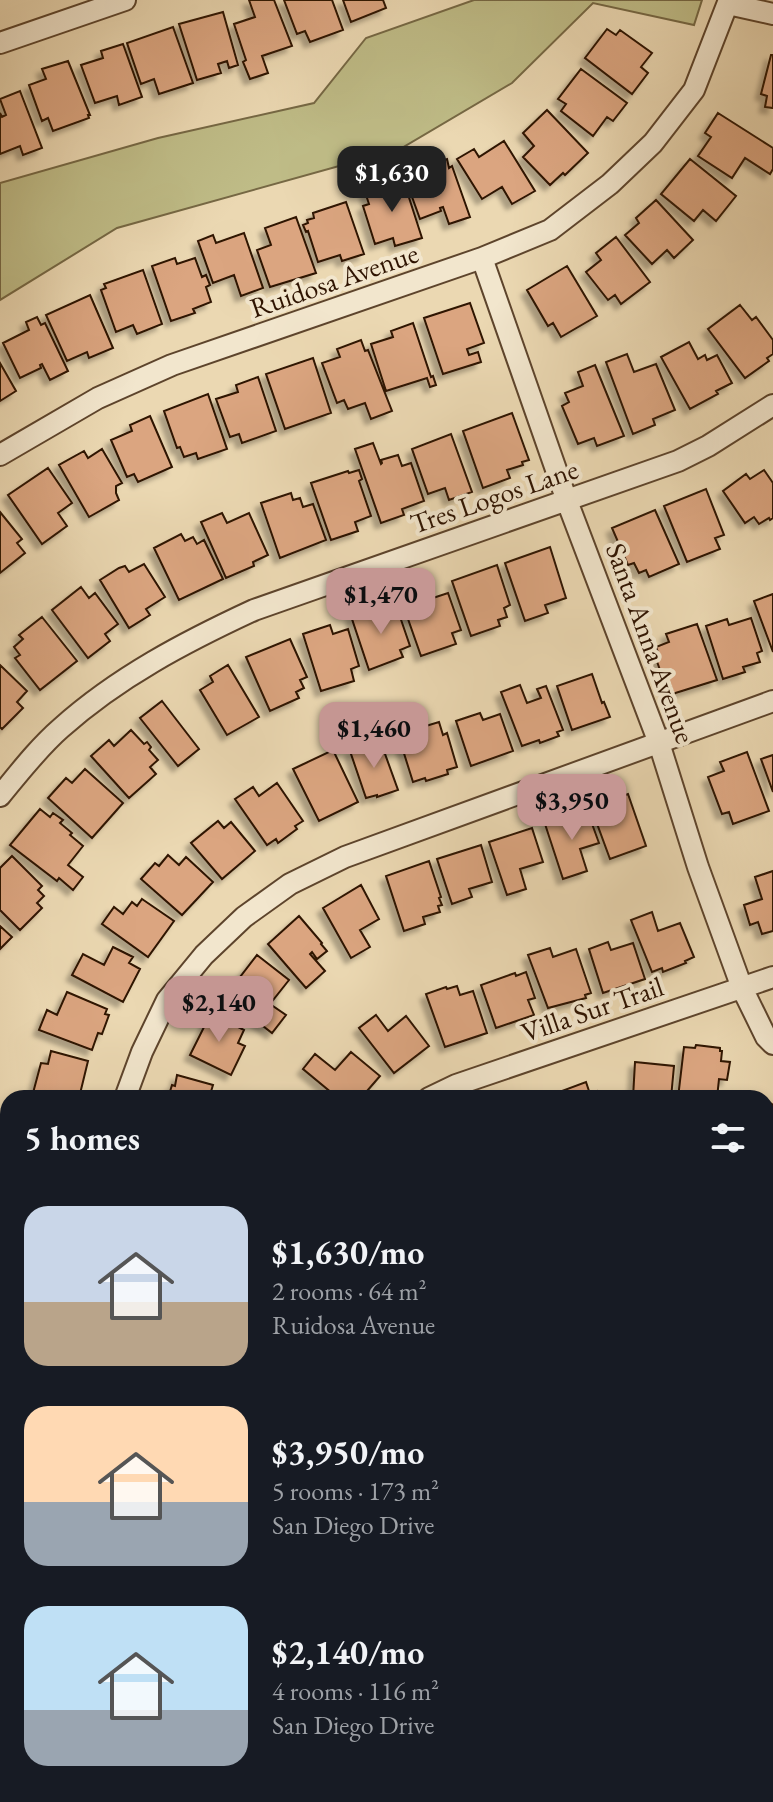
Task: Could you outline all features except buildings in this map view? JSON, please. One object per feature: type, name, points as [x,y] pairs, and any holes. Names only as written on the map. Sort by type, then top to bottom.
[{"type":"street","points":[[0,43],[125,0]]},
{"type":"street","points":[[729,2],[773,14]]},
{"type":"street","name":"Ruidosa Avenue","points":[[0,455],[98,398],[172,365],[482,258],[550,230],[610,184],[653,143],[694,90],[729,2]]},
{"type":"street","name":"Santa Anna Avenue","points":[[482,258],[567,501],[659,743],[698,867],[742,988],[766,1037],[773,1044]]},
{"type":"street","name":"Tres Logos Lane","points":[[0,796],[59,729],[108,690],[197,636],[254,610],[678,461],[773,405]]},
{"type":"street","points":[[128,1090],[167,1000],[204,955],[244,917],[290,884],[345,857],[773,701]]},
{"type":"street","name":"Villa Sur Trail","points":[[446,1090],[773,977]]},
{"type":"shaded area","points":[[474,0],[702,0],[694,25],[593,3],[512,83],[400,149],[117,228],[0,300],[0,183],[158,138],[314,103],[366,38]]}]
